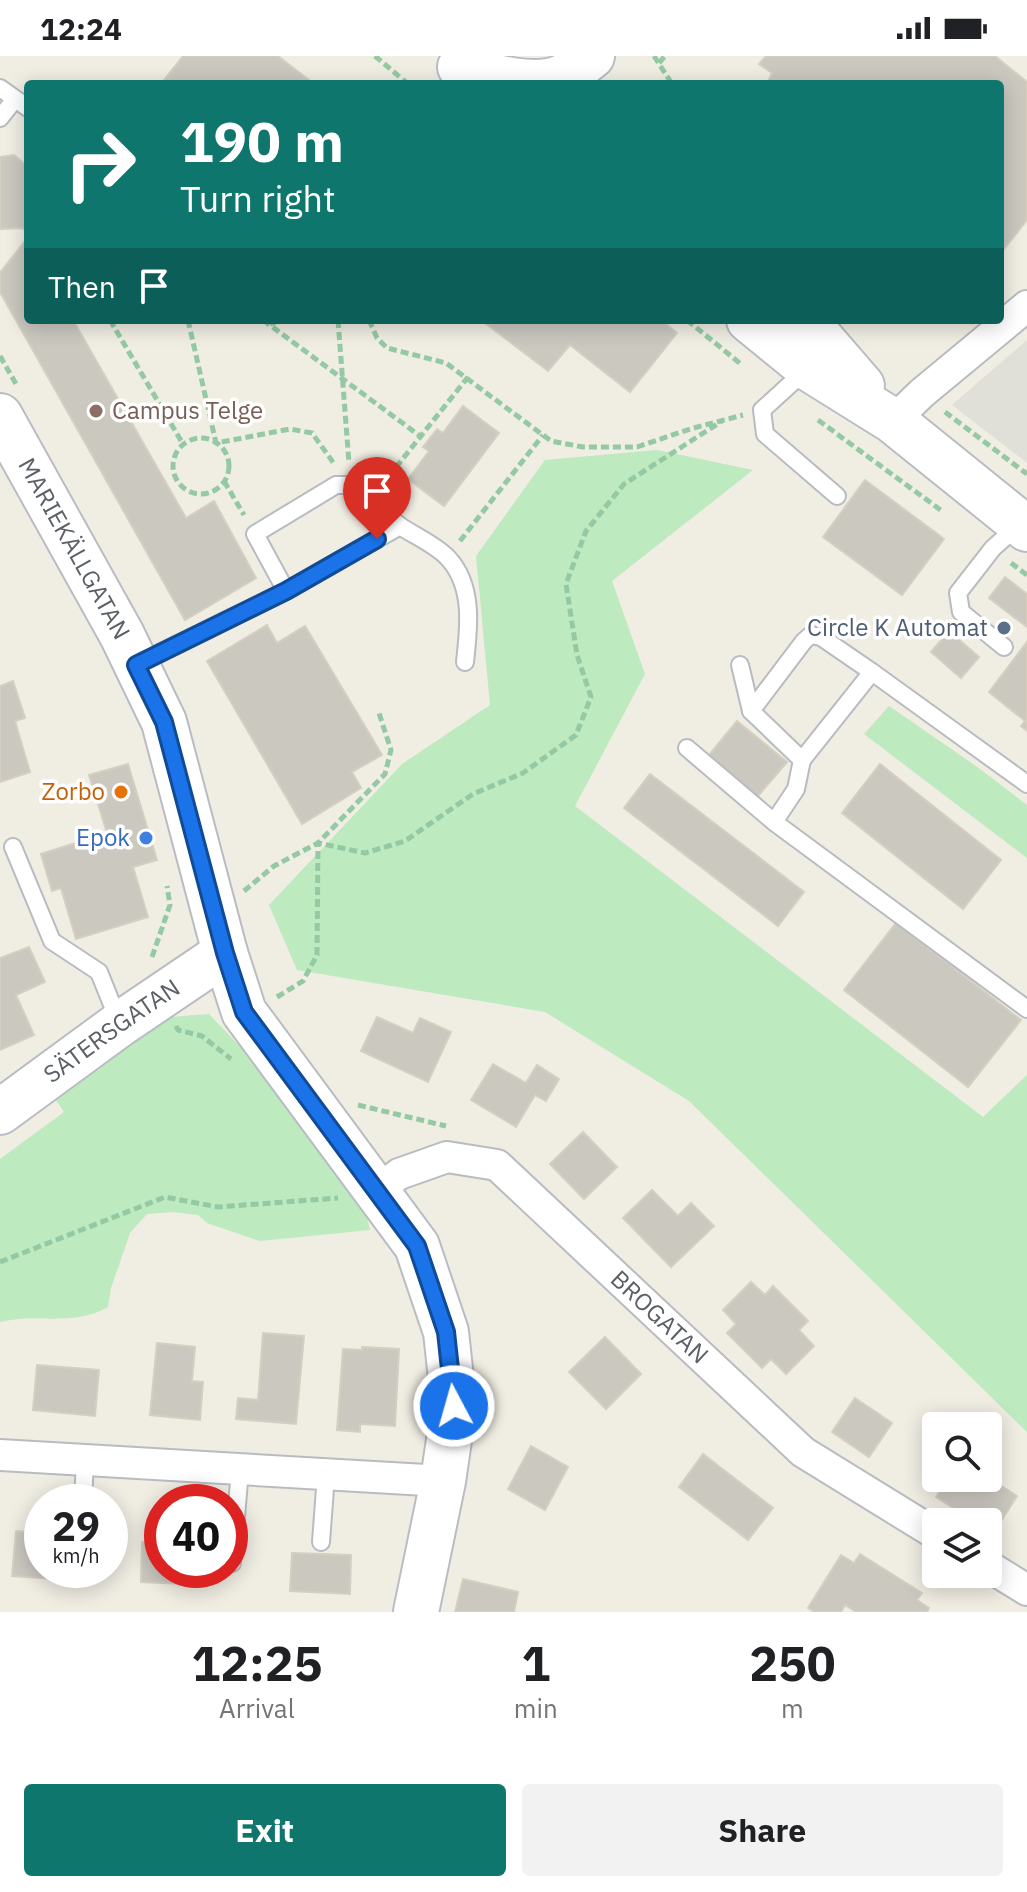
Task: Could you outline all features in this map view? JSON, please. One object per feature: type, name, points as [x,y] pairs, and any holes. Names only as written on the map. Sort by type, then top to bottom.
[{"type":"street","points":[[462,69],[509,80]]},
{"type":"street","points":[[536,80],[568,69]]},
{"type":"street","points":[[893,421],[922,393],[1027,307]]},
{"type":"street","points":[[755,324],[893,421],[1014,534]]},
{"type":"street","name":"MARIEKÄLLGATAN","points":[[11,405],[164,722],[225,953],[244,1012],[363,1193],[417,1246],[446,1332],[454,1406],[443,1481],[416,1612]]},
{"type":"street","name":"SÄTERSGATAN","points":[[0,1112],[120,1024],[225,953]]},
{"type":"street","name":"BROGATAN","points":[[363,1193],[399,1174],[447,1157],[497,1165],[803,1452],[922,1525]]},
{"type":"street","points":[[0,1455],[443,1481]]},
{"type":"street","points":[[1002,1575],[1027,1590]]},
{"type":"lane","points":[[0,88],[21,103],[0,118]]},
{"type":"lane","points":[[806,357],[762,410],[765,434],[837,496]]},
{"type":"lane","points":[[286,591],[255,534],[336,485],[350,485],[371,499],[400,526],[447,558],[460,579],[470,614],[465,662]]},
{"type":"lane","points":[[136,665],[286,591],[400,526]]},
{"type":"lane","points":[[1004,647],[961,612],[958,593],[1014,534]]},
{"type":"lane","points":[[751,711],[804,641],[811,635],[821,637],[1027,784]]},
{"type":"lane","points":[[740,665],[751,711],[802,760]]},
{"type":"lane","points":[[774,822],[796,789],[802,760],[872,672]]},
{"type":"lane","points":[[687,748],[774,822],[1027,1009]]},
{"type":"lane","points":[[13,847],[52,941],[99,972],[120,1024]]},
{"type":"lane","points":[[84,1484],[85,1460]]},
{"type":"lane","points":[[239,1484],[240,1470]]},
{"type":"lane","points":[[321,1542],[326,1475]]},
{"type":"path","points":[[375,56],[403,80]]},
{"type":"path","points":[[654,56],[670,80]]},
{"type":"path","points":[[659,63],[665,56]]},
{"type":"path","points":[[112,324],[183,444]]},
{"type":"path","points":[[189,324],[216,443]]},
{"type":"path","points":[[269,324],[420,436]]},
{"type":"path","points":[[338,324],[350,485]]},
{"type":"path","points":[[371,324],[377,338],[387,348],[446,363],[551,441],[583,447],[637,447],[762,410]]},
{"type":"path","points":[[0,356],[11,405]]},
{"type":"path","points":[[806,357],[943,512]]},
{"type":"path","points":[[371,499],[468,377]]},
{"type":"path","points":[[318,843],[365,853],[405,841],[473,794],[523,773],[576,735],[591,697],[577,655],[566,584],[586,531],[624,484],[722,421]]},
{"type":"path","points":[[216,443],[290,429],[312,433],[350,485]]},
{"type":"path","points":[[447,558],[543,435]]},
{"type":"path","points":[[199,437],[216,443],[227,454],[229,465],[224,481],[213,492],[202,494],[182,488],[175,478],[172,468],[174,456],[183,444],[199,437]]},
{"type":"path","points":[[224,481],[255,534]]},
{"type":"path","points":[[1014,534],[1027,575]]},
{"type":"path","points":[[239,895],[274,866],[318,843],[385,774],[391,750],[378,710]]},
{"type":"path","points":[[202,1036],[303,981],[317,955],[318,843]]},
{"type":"path","points":[[349,1103],[455,1128],[477,1161]]},
{"type":"path","points":[[0,1262],[165,1197],[218,1207],[337,1199],[363,1193]]},
{"type":"shaded area","points":[[1027,340],[1027,463],[952,405]]},
{"type":"green space","points":[[657,450],[753,470],[612,581],[645,674],[575,806],[983,1117],[1027,1075],[1027,1432],[689,1101],[545,1012],[297,970],[269,905],[402,764],[490,705],[476,556],[545,460]]},
{"type":"green space","points":[[889,706],[1027,805],[1027,858],[864,734]]},
{"type":"green space","points":[[209,1014],[280,1088],[363,1202],[370,1230],[260,1241],[207,1223],[198,1215],[173,1212],[147,1214],[130,1233],[111,1288],[108,1307],[82,1317],[0,1322],[0,1159],[64,1112],[46,1085],[158,1018]]},
{"type":"building","points":[[183,56],[278,56],[309,80],[164,80]]},
{"type":"building","points":[[766,56],[995,56],[1027,82],[1027,220],[1004,249],[1004,80],[769,80],[772,73],[759,64]]},
{"type":"building","points":[[14,155],[24,164],[24,229],[0,229],[0,157]]},
{"type":"building","name":"Campus Telge","points":[[24,242],[24,324],[75,324],[186,518],[214,501],[256,578],[185,620],[0,292],[0,273]]},
{"type":"building","points":[[486,324],[666,324],[677,333],[630,392],[570,345],[548,371]]},
{"type":"building","points":[[463,406],[499,433],[444,506],[408,479],[429,451],[423,447],[437,429],[443,433]]},
{"type":"building","points":[[865,480],[944,539],[902,595],[823,537]]},
{"type":"building","points":[[1005,577],[1027,594],[1027,627],[989,598]]},
{"type":"building","points":[[267,625],[277,643],[305,626],[382,755],[352,772],[361,788],[302,824],[207,661]]},
{"type":"building","points":[[949,631],[979,657],[961,678],[931,652]]},
{"type":"building","points":[[1027,642],[1027,731],[1021,726],[1025,721],[989,692]]},
{"type":"building","points":[[13,681],[25,718],[15,721],[30,772],[0,782],[0,686]]},
{"type":"building","points":[[737,721],[787,762],[758,796],[709,755]]},
{"type":"building","points":[[128,764],[157,860],[133,867],[148,917],[76,939],[61,888],[52,891],[41,854],[107,833],[89,775]]},
{"type":"building","points":[[880,764],[1001,860],[963,909],[842,813]]},
{"type":"building","points":[[650,774],[804,892],[778,926],[624,808]]},
{"type":"building","points":[[896,923],[1021,1020],[968,1087],[844,990]]},
{"type":"building","points":[[29,947],[45,982],[16,995],[34,1035],[0,1050],[0,958]]},
{"type":"building","points":[[377,1017],[413,1033],[420,1018],[451,1032],[428,1082],[361,1051]]},
{"type":"building","points":[[493,1064],[526,1083],[537,1065],[559,1079],[546,1101],[535,1095],[516,1127],[471,1100]]},
{"type":"building","points":[[583,1132],[617,1167],[584,1199],[550,1164]]},
{"type":"building","points":[[652,1190],[678,1216],[691,1203],[714,1226],[671,1267],[623,1218]]},
{"type":"building","points":[[751,1282],[765,1295],[773,1286],[808,1321],[799,1330],[814,1346],[786,1374],[771,1359],[762,1368],[727,1333],[736,1324],[723,1310]]},
{"type":"building","points":[[263,1333],[304,1336],[296,1424],[236,1419],[238,1398],[258,1400]]},
{"type":"building","points":[[605,1337],[641,1374],[606,1409],[569,1372]]},
{"type":"building","points":[[157,1343],[195,1347],[192,1381],[203,1382],[200,1420],[150,1415]]},
{"type":"building","points":[[362,1347],[399,1349],[395,1426],[360,1424],[360,1432],[337,1430],[343,1349],[362,1350]]},
{"type":"building","points":[[37,1365],[99,1370],[95,1416],[33,1410]]},
{"type":"building","points":[[855,1398],[892,1423],[869,1457],[832,1432]]},
{"type":"building","points":[[531,1446],[568,1467],[545,1510],[508,1489]]},
{"type":"building","points":[[703,1454],[773,1508],[748,1540],[679,1487]]},
{"type":"building","points":[[1002,1486],[1017,1496],[1002,1520],[1002,1508],[953,1508],[936,1497],[939,1492],[1002,1492]]},
{"type":"building","points":[[16,1531],[24,1532],[24,1577],[12,1576]]},
{"type":"building","points":[[142,1542],[144,1542],[144,1582],[141,1582]]},
{"type":"building","points":[[292,1553],[351,1555],[350,1594],[290,1591]]},
{"type":"building","points":[[860,1554],[922,1593],[917,1600],[929,1608],[927,1612],[856,1612],[845,1605],[841,1612],[815,1612],[808,1608],[841,1555],[854,1563]]},
{"type":"building","points":[[463,1579],[518,1592],[514,1612],[455,1612]]},
{"type":"place","name":"Campus Telge","points":[[96,411]]},
{"type":"place","name":"Circle K Automat","points":[[1004,628]]},
{"type":"place","name":"Zorbo","points":[[121,792]]},
{"type":"place","name":"Epok","points":[[146,838]]},
{"type":"route","points":[[377,539],[286,591],[136,665],[164,722],[225,953],[244,1012],[417,1246],[446,1332],[454,1406]]}]
